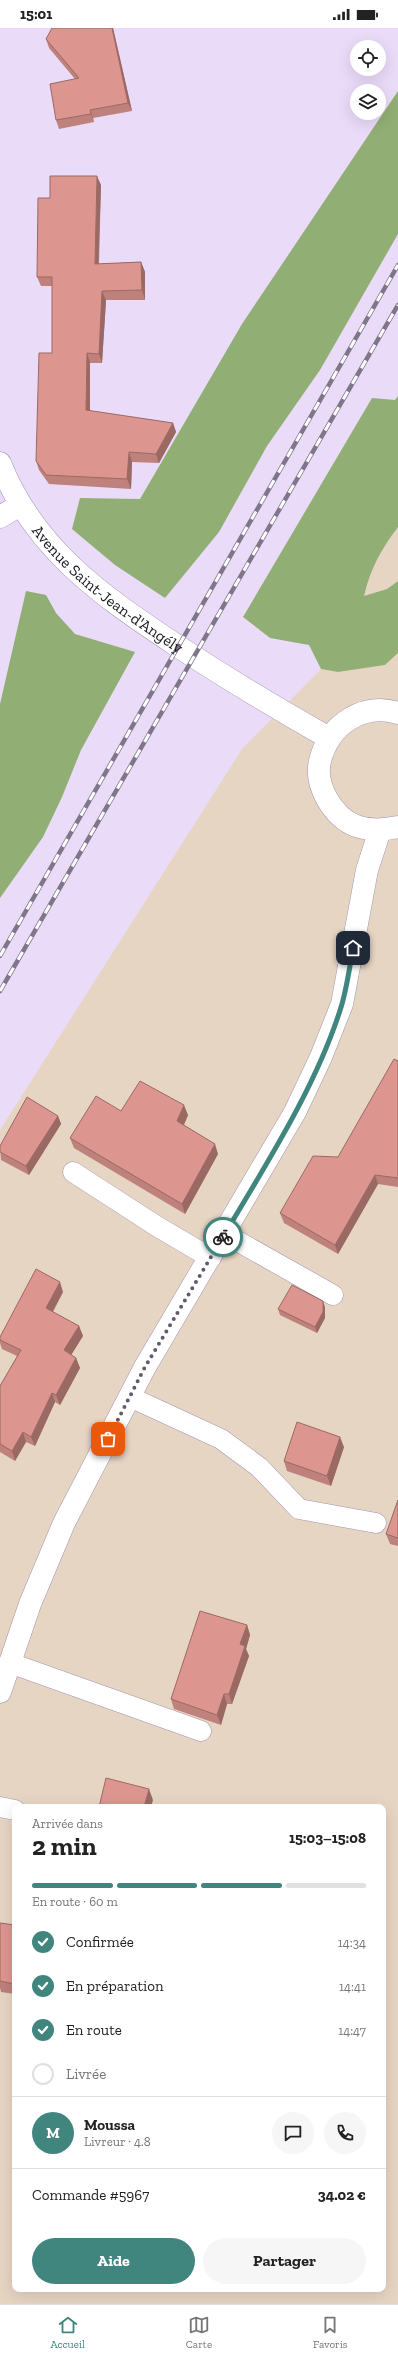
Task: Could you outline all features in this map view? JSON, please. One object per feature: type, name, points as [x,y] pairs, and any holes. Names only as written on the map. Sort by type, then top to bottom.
[{"type":"main road","name":"Avenue Saint-Jean-d'Angély","points":[[0,463],[9,487],[31,523],[72,568],[111,602],[243,689],[329,738]]},
{"type":"main road","points":[[0,517],[20,505]]},
{"type":"main road","points":[[0,1692],[30,1604],[64,1523],[145,1367],[211,1258],[295,1112],[321,1058],[342,1004],[367,870],[389,829],[355,826],[334,810],[322,788],[320,762],[329,738],[344,721],[365,711],[388,710],[398,713]]},
{"type":"lane","points":[[73,1172],[158,1227],[211,1258]]},
{"type":"lane","points":[[225,1234],[333,1295]]},
{"type":"lane","points":[[130,1397],[221,1439],[259,1467],[299,1509],[376,1523]]},
{"type":"lane","points":[[10,1663],[201,1730]]},
{"type":"lane","points":[[0,1807],[12,1809]]},
{"type":"shaded area","points":[[398,527],[398,581],[387,589],[363,597],[369,573],[386,543]]},
{"type":"shaded area","points":[[398,653],[398,2304],[0,2304],[0,1130],[242,749],[321,669],[338,672],[385,665]]},
{"type":"green space","points":[[398,91],[398,234],[320,370],[267,446],[219,532],[165,598],[115,565],[72,529],[80,498],[140,499],[242,324],[379,120],[386,120],[386,109]]},
{"type":"green space","points":[[398,396],[398,527],[386,543],[377,560],[369,577],[364,596],[387,589],[398,581],[398,653],[385,665],[338,672],[321,669],[309,645],[270,638],[243,617],[372,398],[395,400]]},
{"type":"green space","points":[[26,591],[46,595],[56,613],[75,634],[135,652],[81,750],[62,797],[43,837],[0,898],[0,704]]},
{"type":"building","points":[[52,28],[112,28],[128,103],[90,110],[91,114],[56,120],[50,84],[79,78],[46,39]]},
{"type":"building","points":[[50,176],[97,176],[95,264],[141,262],[142,290],[102,291],[99,354],[87,353],[86,410],[173,423],[156,454],[129,452],[127,479],[46,475],[36,461],[39,353],[52,353],[52,277],[37,277],[38,198],[50,198]]},
{"type":"building","points":[[394,1059],[398,1061],[398,1178],[375,1175],[335,1245],[280,1213],[313,1156],[338,1157]]},
{"type":"building","points":[[140,1081],[184,1105],[177,1121],[215,1144],[182,1204],[70,1138],[96,1096],[121,1111]]},
{"type":"building","points":[[27,1097],[58,1116],[26,1166],[0,1152],[0,1146]]},
{"type":"building","points":[[36,1269],[60,1282],[46,1308],[79,1326],[64,1350],[76,1358],[56,1395],[52,1393],[31,1437],[23,1432],[12,1451],[0,1444],[0,1386],[21,1350],[0,1340],[0,1337]]},
{"type":"building","points":[[292,1285],[323,1301],[323,1312],[315,1327],[278,1309]]},
{"type":"building","points":[[297,1422],[340,1437],[327,1476],[284,1461]]},
{"type":"building","points":[[398,1500],[398,1538],[386,1534]]},
{"type":"building","points":[[200,1611],[247,1625],[240,1644],[245,1646],[229,1694],[224,1694],[217,1715],[171,1699]]},
{"type":"building","points":[[106,1778],[149,1789],[145,1804],[100,1804]]},
{"type":"building","points":[[0,1923],[12,1925],[12,1983],[0,1981]]},
{"type":"railway","points":[[0,956],[398,265]]},
{"type":"railway","points":[[0,991],[398,305]]},
{"type":"way so far","points":[[108,1439],[145,1367],[223,1237]]},
{"type":"route","points":[[223,1237],[295,1112],[321,1058],[342,1004],[353,948]]}]
